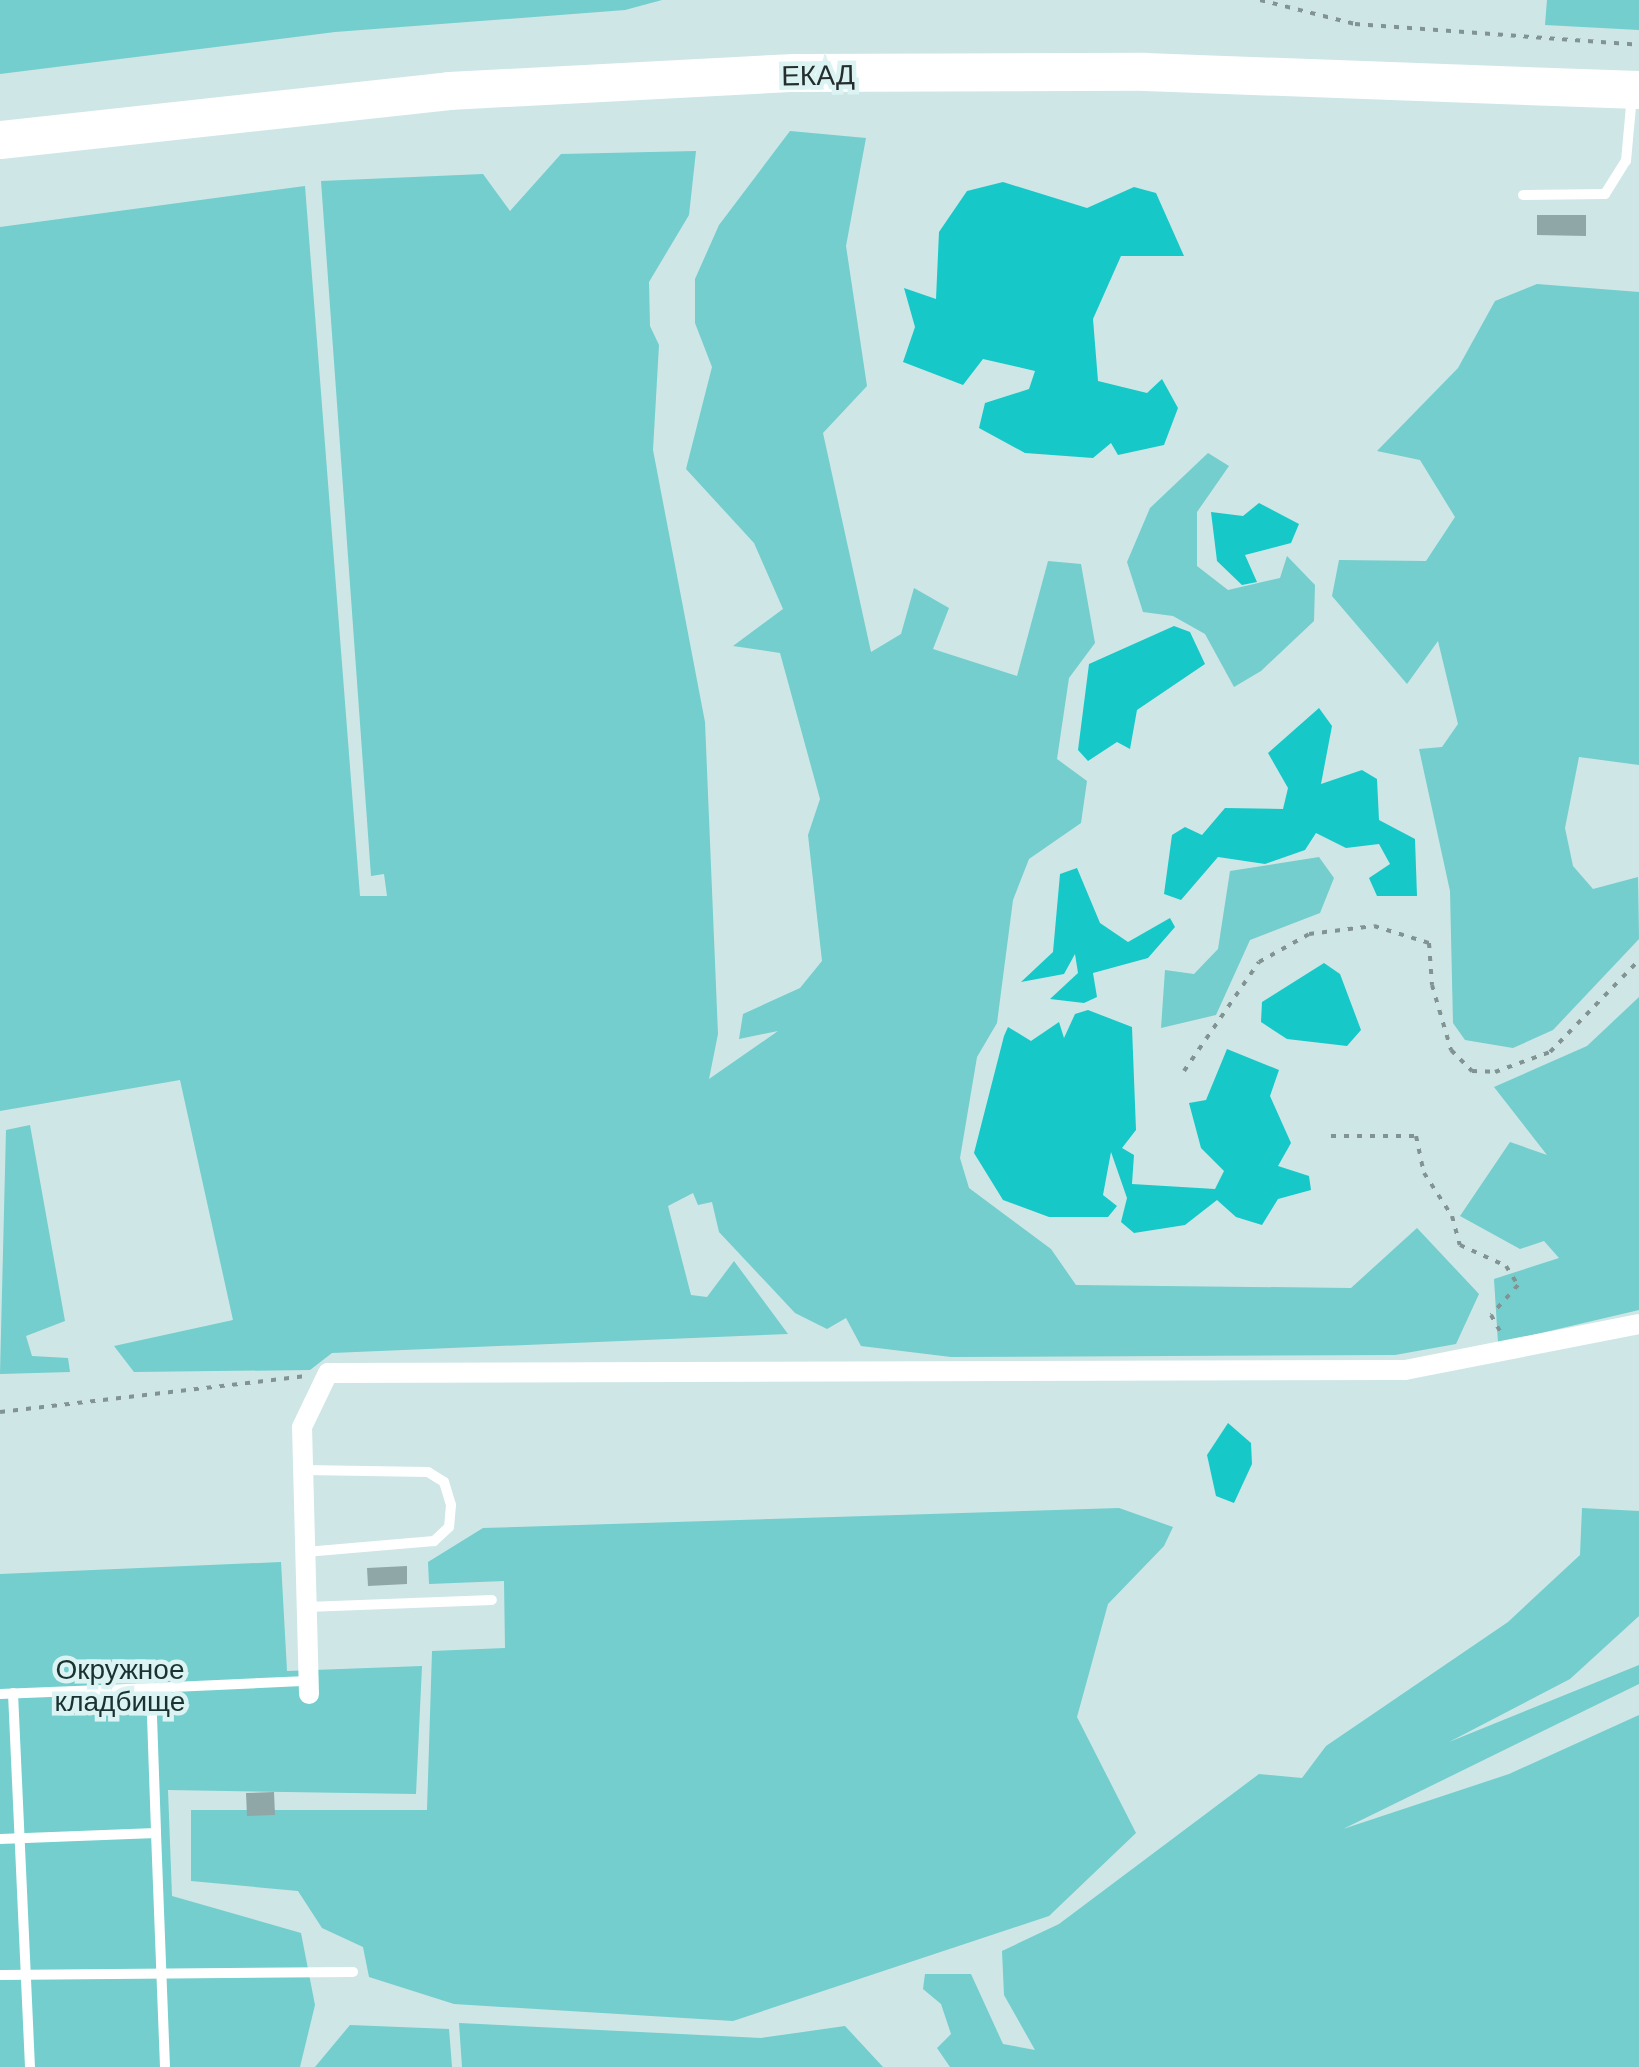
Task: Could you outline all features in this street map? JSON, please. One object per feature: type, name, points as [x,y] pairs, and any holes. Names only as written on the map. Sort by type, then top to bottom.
[{"type":"highway","name":"ЕКАД","points":[[0,140],[449,91],[795,73],[1185,73],[1636,90]]},
{"type":"street","points":[[309,1687],[302,1428],[310,1400],[328,1373],[1405,1370],[1639,1324]]},
{"type":"lane","points":[[1523,195],[1605,194],[1626,161],[1636,90]]},
{"type":"lane","points":[[304,1470],[428,1472],[444,1482],[451,1504],[450,1527],[434,1541],[305,1552]]},
{"type":"lane","points":[[307,1608],[492,1600]]},
{"type":"lane","points":[[0,1694],[309,1687]]},
{"type":"lane","points":[[151,1688],[166,2067]]},
{"type":"lane","points":[[13,1693],[14,1838],[30,2067]]},
{"type":"lane","points":[[0,1839],[156,1834]]},
{"type":"lane","points":[[0,1974],[353,1972]]},
{"type":"path","points":[[1260,0],[1355,24],[1639,45]]},
{"type":"path","points":[[1184,1071],[1259,962],[1308,934],[1374,926],[1429,942],[1432,986],[1451,1050],[1472,1072],[1495,1072],[1550,1052],[1639,960]]},
{"type":"path","points":[[1331,1136],[1416,1136],[1424,1174],[1452,1216],[1460,1245],[1506,1266],[1518,1285],[1491,1314],[1510,1352]]},
{"type":"path","points":[[0,1412],[328,1373]]},
{"type":"green space","points":[[0,0],[662,0],[625,10],[335,32],[0,74]]},
{"type":"green space","points":[[1547,0],[1639,0],[1639,30],[1545,25]]},
{"type":"green space","points":[[790,131],[866,138],[846,246],[867,386],[823,433],[871,652],[901,634],[914,588],[949,608],[933,649],[1017,676],[1048,561],[1081,564],[1095,643],[1069,678],[1057,759],[1087,781],[1081,823],[1029,859],[1013,900],[997,1023],[977,1057],[960,1158],[969,1188],[1051,1249],[1076,1285],[1351,1288],[1417,1228],[1479,1294],[1456,1344],[1395,1355],[951,1357],[861,1346],[846,1318],[827,1329],[795,1313],[719,1232],[712,1202],[698,1205],[693,1193],[668,1206],[691,1295],[707,1297],[734,1261],[788,1334],[332,1353],[310,1370],[134,1372],[114,1346],[233,1320],[180,1080],[0,1111],[0,227],[305,186],[360,896],[387,896],[384,874],[371,876],[321,181],[483,174],[510,211],[561,154],[696,151],[689,215],[649,282],[650,326],[659,345],[653,450],[705,722],[718,1034],[709,1079],[778,1031],[739,1039],[743,1014],[800,988],[822,961],[808,835],[820,799],[780,653],[733,646],[783,609],[754,543],[686,469],[712,367],[695,323],[695,279],[719,225]]},
{"type":"green space","points":[[1537,284],[1639,292],[1639,765],[1579,757],[1565,828],[1573,866],[1593,889],[1638,877],[1639,939],[1553,1030],[1513,1048],[1465,1040],[1453,1023],[1450,891],[1419,749],[1442,747],[1458,724],[1438,641],[1407,684],[1332,596],[1339,560],[1426,561],[1455,517],[1420,460],[1377,451],[1458,368],[1495,301]]},
{"type":"green space","points":[[1208,453],[1229,466],[1197,512],[1197,566],[1228,590],[1280,578],[1287,556],[1315,585],[1314,621],[1261,671],[1234,687],[1205,634],[1173,616],[1143,612],[1127,562],[1150,508]]},
{"type":"green space","points":[[1319,857],[1334,878],[1320,913],[1250,940],[1216,1015],[1161,1028],[1165,970],[1194,974],[1218,949],[1230,871]]},
{"type":"green space","points":[[1639,997],[1639,1310],[1498,1343],[1494,1279],[1559,1258],[1544,1241],[1520,1249],[1460,1216],[1510,1142],[1547,1155],[1494,1087],[1587,1046]]},
{"type":"green space","points":[[30,1125],[65,1321],[26,1336],[32,1356],[68,1358],[70,1372],[0,1374],[6,1130]]},
{"type":"green space","points":[[1119,1508],[1173,1527],[1164,1546],[1108,1604],[1077,1717],[1136,1833],[1049,1916],[733,2021],[454,2004],[369,1977],[363,1947],[322,1928],[298,1891],[191,1881],[191,1810],[427,1810],[432,1651],[505,1648],[504,1581],[429,1584],[428,1562],[483,1528]]},
{"type":"green space","points":[[1582,1508],[1639,1511],[1639,1616],[1570,1679],[1449,1742],[1639,1665],[1639,1684],[1343,1829],[1509,1774],[1639,1715],[1639,2067],[950,2067],[937,2048],[951,2034],[941,2004],[923,1989],[925,1974],[971,1974],[1003,2044],[1035,2050],[1004,1995],[1002,1951],[1059,1924],[1259,1774],[1302,1778],[1326,1746],[1508,1622],[1580,1555]]},
{"type":"green space","name":"Окружное кладбище","points":[[281,1562],[287,1671],[422,1666],[416,1794],[168,1790],[172,1896],[301,1933],[315,2005],[300,2067],[0,2067],[0,1574]]},
{"type":"green space","points":[[459,2023],[761,2038],[845,2026],[883,2067],[462,2067]]},
{"type":"green space","points":[[350,2025],[449,2029],[452,2067],[315,2067]]},
{"type":"shaded area","points":[[1003,182],[1087,208],[1134,187],[1156,193],[1184,256],[1121,256],[1093,319],[1098,381],[1147,393],[1162,379],[1178,408],[1164,445],[1118,455],[1111,443],[1093,458],[1025,453],[979,428],[985,403],[1029,389],[1035,371],[983,359],[963,385],[903,362],[915,327],[904,288],[936,299],[939,232],[967,191]]},
{"type":"shaded area","points":[[1259,503],[1299,524],[1291,543],[1245,555],[1257,582],[1242,585],[1217,561],[1211,512],[1243,516]]},
{"type":"shaded area","points":[[1174,626],[1190,632],[1205,664],[1137,710],[1130,749],[1117,742],[1088,761],[1078,750],[1089,664]]},
{"type":"shaded area","points":[[1319,708],[1332,726],[1321,784],[1362,770],[1377,779],[1379,820],[1415,839],[1417,896],[1377,896],[1369,878],[1390,864],[1379,844],[1346,848],[1316,833],[1305,850],[1265,864],[1218,857],[1181,900],[1164,894],[1172,835],[1185,827],[1202,835],[1225,808],[1283,809],[1288,788],[1268,753]]},
{"type":"shaded area","points":[[1077,868],[1100,923],[1128,942],[1170,918],[1175,927],[1148,958],[1093,973],[1097,997],[1084,1003],[1050,999],[1078,973],[1075,954],[1064,974],[1021,982],[1053,952],[1060,874]]},
{"type":"shaded area","points":[[1324,963],[1340,974],[1361,1030],[1347,1046],[1287,1039],[1261,1022],[1262,1002]]},
{"type":"shaded area","points":[[1088,1010],[1132,1027],[1136,1130],[1122,1148],[1134,1155],[1132,1184],[1215,1189],[1224,1171],[1201,1148],[1189,1103],[1206,1100],[1227,1049],[1279,1070],[1270,1096],[1291,1143],[1278,1166],[1309,1176],[1311,1190],[1278,1199],[1262,1225],[1236,1217],[1217,1200],[1185,1225],[1134,1233],[1121,1222],[1127,1198],[1111,1152],[1103,1195],[1117,1206],[1108,1217],[1049,1217],[1003,1200],[974,1153],[1008,1027],[1031,1041],[1059,1022],[1064,1038],[1075,1014]]},
{"type":"shaded area","points":[[1228,1423],[1251,1443],[1252,1464],[1234,1503],[1216,1496],[1207,1455]]},
{"type":"building","points":[[1537,215],[1586,215],[1586,236],[1537,235]]},
{"type":"building","points":[[407,1566],[407,1584],[368,1586],[367,1568]]},
{"type":"building","points":[[274,1792],[275,1815],[247,1816],[246,1793]]}]
